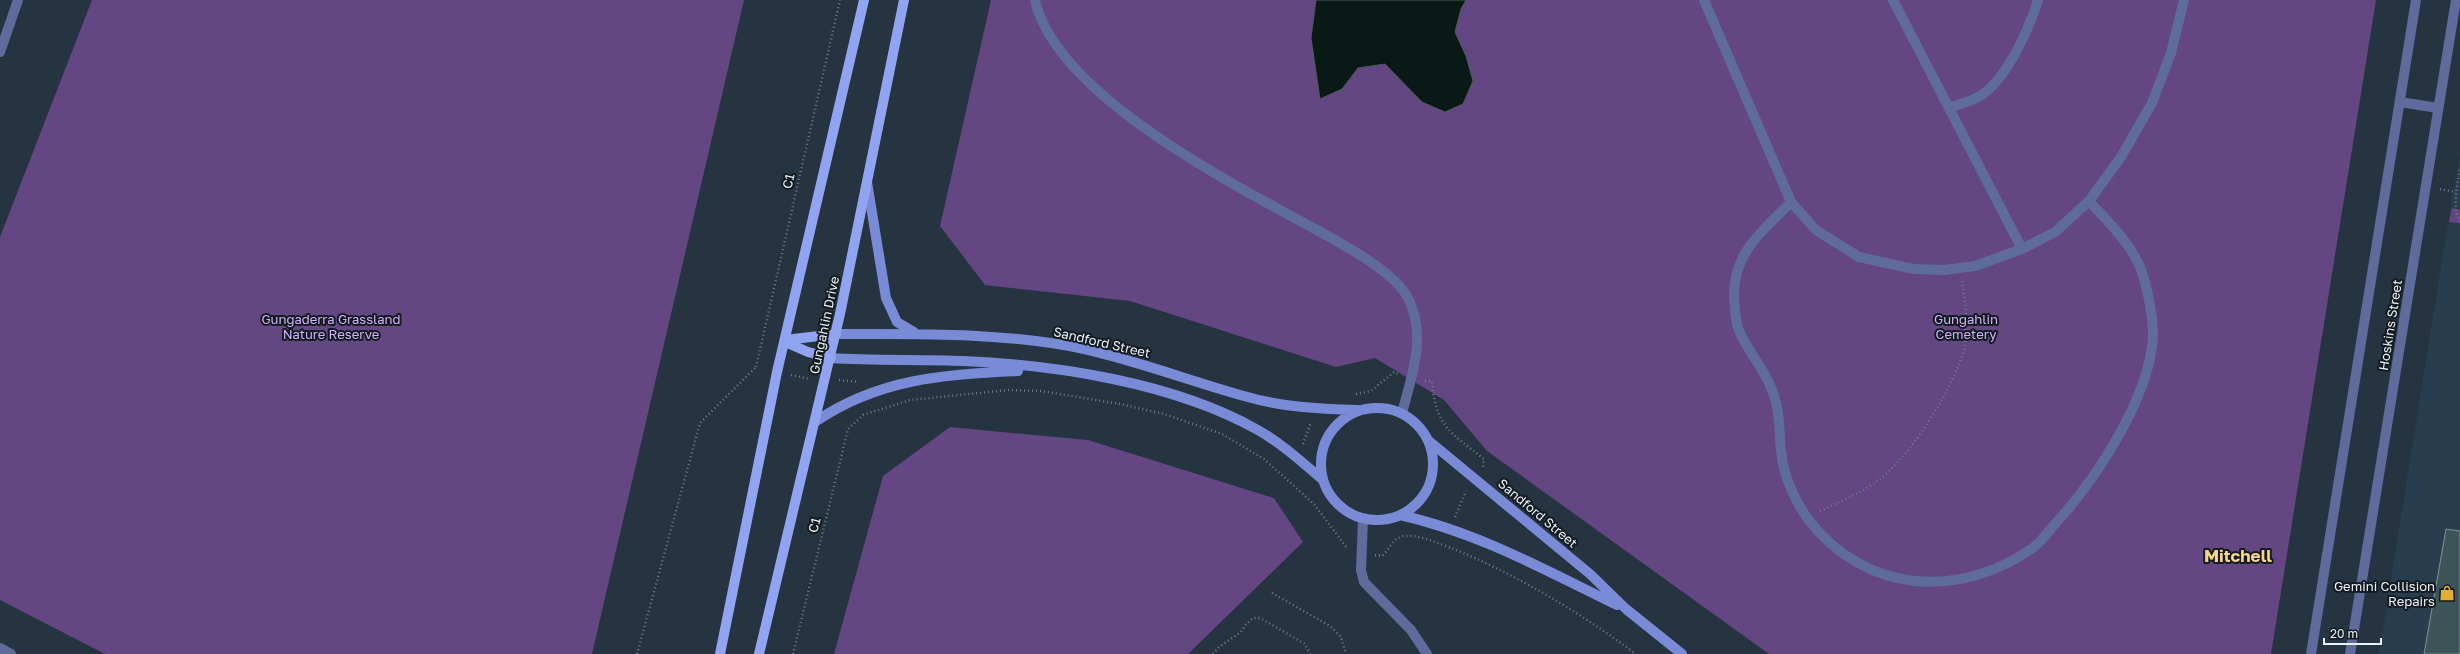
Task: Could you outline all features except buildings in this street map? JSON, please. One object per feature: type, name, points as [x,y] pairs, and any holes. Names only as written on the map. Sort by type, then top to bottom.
[{"type":"main road","points":[[720,654],[785,341],[864,0]]},
{"type":"main road","name":"Gungahlin Drive","points":[[759,654],[826,380],[866,178],[904,0]]},
{"type":"main road","points":[[866,178],[882,280],[888,306],[901,325],[923,334]]},
{"type":"main road","points":[[785,341],[836,334]]},
{"type":"main road","name":"Sandford Street","points":[[836,334],[986,336],[1082,349],[1165,370],[1244,397],[1315,408],[1358,410]]},
{"type":"main road","points":[[785,341],[817,355],[830,358],[966,361],[1060,371],[1115,380],[1190,399],[1257,430],[1295,456],[1323,480]]},
{"type":"main road","points":[[815,422],[853,399],[902,383],[998,372],[1060,371]]},
{"type":"main road","points":[[1380,407],[1402,413],[1418,424],[1429,441],[1434,462],[1430,484],[1418,502],[1400,515],[1382,520],[1363,518],[1350,513],[1338,505],[1329,493],[1323,480],[1320,466],[1326,438],[1334,426],[1358,410],[1380,407]]},
{"type":"main road","name":"Sandford Street","points":[[1429,441],[1475,477],[1590,574],[1626,609],[1682,654]]},
{"type":"main road","name":"Sandford Street","points":[[1400,515],[1449,529],[1537,566],[1626,609]]},
{"type":"street","points":[[0,52],[18,0]]},
{"type":"street","points":[[1035,0],[1044,25],[1061,53],[1077,73],[1142,127],[1221,178],[1349,248],[1394,281],[1407,297],[1415,317],[1418,337],[1416,363],[1402,413]]},
{"type":"street","points":[[1704,0],[1792,202],[1816,230],[1860,257],[1914,269],[1961,268],[1975,266],[2022,249],[2054,232],[2089,202],[2121,157],[2152,103],[2171,53],[2184,0]]},
{"type":"street","points":[[1892,0],[2022,249]]},
{"type":"street","points":[[1949,108],[1983,95],[1997,80],[2022,42],[2038,0]]},
{"type":"street","name":"Hoskins Street","points":[[2311,654],[2416,0]]},
{"type":"street","name":"Hoskins Street","points":[[2350,654],[2456,0]]},
{"type":"street","points":[[2400,102],[2438,108]]},
{"type":"street","points":[[1792,202],[1750,244],[1741,260],[1734,285],[1738,327],[1753,356],[1765,372],[1775,398],[1783,464],[1796,500],[1807,517],[1826,539],[1862,564],[1907,580],[1936,583],[1976,577],[2006,565],[2036,546],[2068,510],[2107,455],[2142,385],[2153,334],[2142,272],[2125,242],[2089,202]]},
{"type":"street","points":[[1363,518],[1361,570],[1364,582],[1411,630],[1427,654]]},
{"type":"street","points":[[0,648],[11,654]]},
{"type":"path","name":"C1","points":[[637,654],[700,423],[756,367],[840,0]]},
{"type":"path","points":[[2460,170],[2455,210],[2460,222]]},
{"type":"path","points":[[1807,517],[1852,496],[1887,474],[1904,455],[1944,397],[1964,346],[1967,322],[1961,268]]},
{"type":"path","points":[[1351,394],[1371,391],[1394,372],[1423,381],[1432,381],[1438,416],[1445,426],[1484,459],[1485,465],[1469,484],[1449,529],[1444,546]]},
{"type":"path","points":[[826,380],[859,381]]},
{"type":"path","name":"C1","points":[[793,654],[847,433],[856,419],[871,412],[910,400],[1009,390],[1041,391],[1120,404],[1164,414],[1222,434],[1264,459],[1314,504],[1332,525],[1341,542],[1348,548]]},
{"type":"path","points":[[1295,456],[1301,449],[1315,408]]},
{"type":"path","points":[[1385,553],[1389,545],[1403,536],[1418,537],[1484,562],[1527,584],[1583,617],[1636,654]]},
{"type":"path","points":[[1272,593],[1330,626],[1341,637],[1346,654]]},
{"type":"path","points":[[1213,654],[1218,648],[1241,632],[1246,624],[1254,618],[1260,618],[1305,644],[1310,654]]},
{"type":"shaded area","points":[[1316,0],[1466,0],[1461,9],[1455,32],[1466,56],[1473,81],[1463,104],[1445,112],[1422,102],[1385,64],[1358,68],[1342,89],[1320,99],[1311,38]]},
{"type":"shaded area","points":[[2460,154],[2460,654],[2379,654],[2449,217]]},
{"type":"green space","name":"Gungaderra Grassland Nature Reserve","points":[[92,0],[744,0],[592,654],[105,654],[0,600],[0,237]]},
{"type":"green space","name":"Gungahlin Cemetery","points":[[991,0],[2376,0],[2271,654],[1769,654],[1487,451],[1444,400],[1375,358],[1336,367],[1130,301],[985,285],[940,226]]},
{"type":"green space","points":[[2452,208],[2460,210],[2460,223],[2449,222]]},
{"type":"green space","points":[[950,427],[1088,440],[1274,498],[1303,542],[1188,654],[834,654],[883,476]]},
{"type":"place","name":"Gemini Collision Repairs","points":[[2447,593]]},
{"type":"district","name":"Mitchell","points":[[2238,556]]}]
